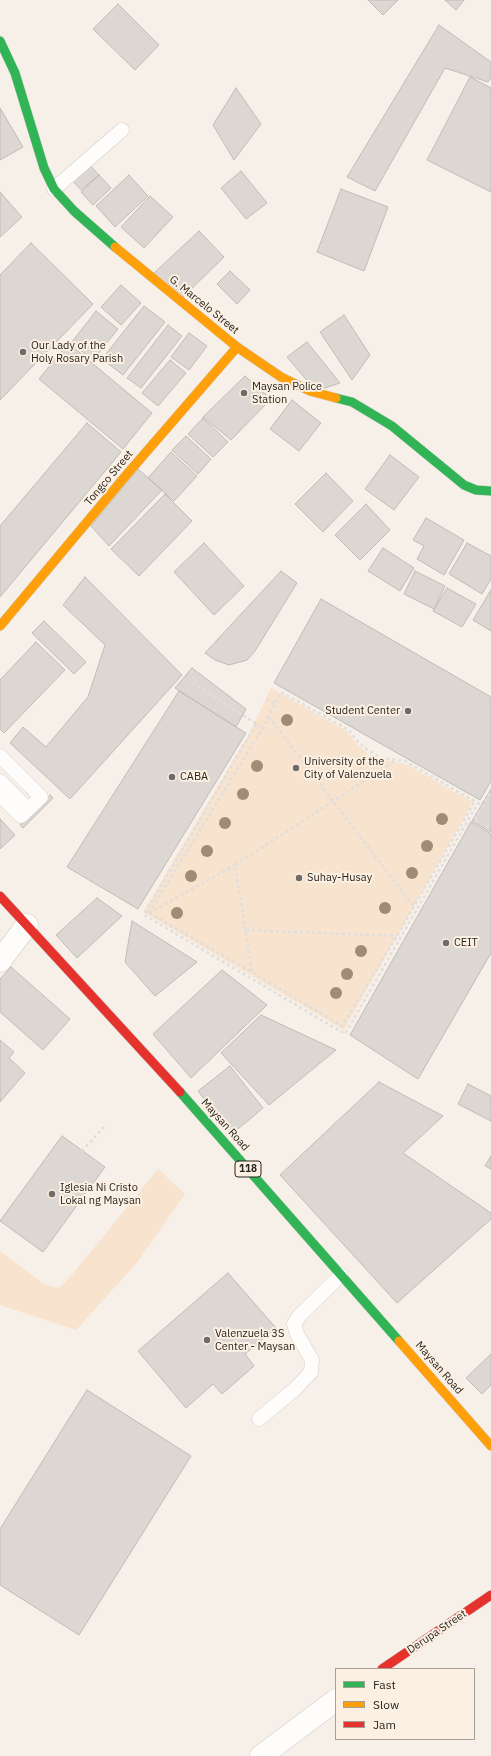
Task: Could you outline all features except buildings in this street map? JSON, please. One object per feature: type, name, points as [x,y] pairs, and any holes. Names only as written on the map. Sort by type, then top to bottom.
[{"type":"street","name":"G. Marcelo Street","points":[[0,41],[15,73],[44,168],[54,189],[74,211],[110,244],[237,347],[282,377],[310,391],[352,402],[392,426],[464,485],[476,490],[491,491]]},
{"type":"street","name":"Tongco Street","points":[[0,626],[237,347]]},
{"type":"street","name":"Maysan Road","points":[[0,896],[205,1120],[489,1439]]},
{"type":"street","points":[[0,961],[27,925]]},
{"type":"street","name":"Derupa Street","points":[[383,1668],[491,1595]]},
{"type":"street","points":[[261,1756],[335,1701]]},
{"type":"lane","points":[[54,189],[122,130]]},
{"type":"lane","points":[[0,756],[41,797],[21,816],[0,795]]},
{"type":"lane","points":[[0,769],[31,806]]},
{"type":"lane","points":[[0,781],[31,806]]},
{"type":"lane","points":[[258,1419],[295,1389],[311,1372],[312,1360],[297,1334],[294,1324],[300,1315],[342,1275]]},
{"type":"path","points":[[190,670],[196,685],[263,728]]},
{"type":"path","points":[[149,913],[263,728],[282,692],[349,730],[358,742],[369,751],[382,758],[395,761],[405,761],[483,806]]},
{"type":"path","points":[[266,699],[275,704]]},
{"type":"path","points":[[269,717],[414,908]]},
{"type":"path","points":[[256,724],[144,915],[345,1034],[478,803]]},
{"type":"path","points":[[149,913],[235,865],[395,761]]},
{"type":"path","points":[[491,791],[474,820],[491,830]]},
{"type":"path","points":[[149,913],[342,1026],[414,908],[475,801]]},
{"type":"path","points":[[235,865],[252,972]]},
{"type":"path","points":[[246,930],[397,936]]},
{"type":"path","points":[[82,1151],[104,1128]]},
{"type":"shaded area","points":[[271,688],[347,731],[357,744],[368,754],[381,760],[406,764],[473,802],[344,1030],[143,912],[249,734]]},
{"type":"shaded area","points":[[158,1169],[185,1194],[136,1264],[76,1330],[0,1305],[0,1251],[45,1285],[59,1288],[71,1276]]},
{"type":"traffic: fast","points":[[0,41],[15,73],[44,168],[54,189],[74,211],[115,247]]},
{"type":"traffic: fast","points":[[336,398],[352,402],[392,426],[464,485],[476,490],[491,491]]},
{"type":"traffic: fast","points":[[180,1092],[399,1341]]},
{"type":"traffic: slow","points":[[115,247],[237,347],[281,377],[310,391],[336,398]]},
{"type":"traffic: slow","points":[[0,626],[128,473],[237,347]]},
{"type":"traffic: slow","points":[[399,1341],[491,1446]]},
{"type":"traffic: jam","points":[[0,896],[180,1092]]},
{"type":"traffic: jam","points":[[383,1668],[491,1595]]},
{"type":"place","name":"Our Lady of the Holy Rosary Parish","points":[[23,352]]},
{"type":"place","name":"Maysan Police Station","points":[[244,393]]},
{"type":"place","name":"Student Center","points":[[408,711]]},
{"type":"place","name":"University of the City of Valenzuela","points":[[296,768]]},
{"type":"place","name":"CABA","points":[[172,777]]},
{"type":"place","name":"Suhay-Husay","points":[[299,878]]},
{"type":"place","name":"CEIT","points":[[446,943]]},
{"type":"place","name":"Iglesia Ni Cristo Lokal ng Maysan","points":[[52,1194]]},
{"type":"place","name":"Valenzuela 3S Center - Maysan","points":[[207,1340]]}]
